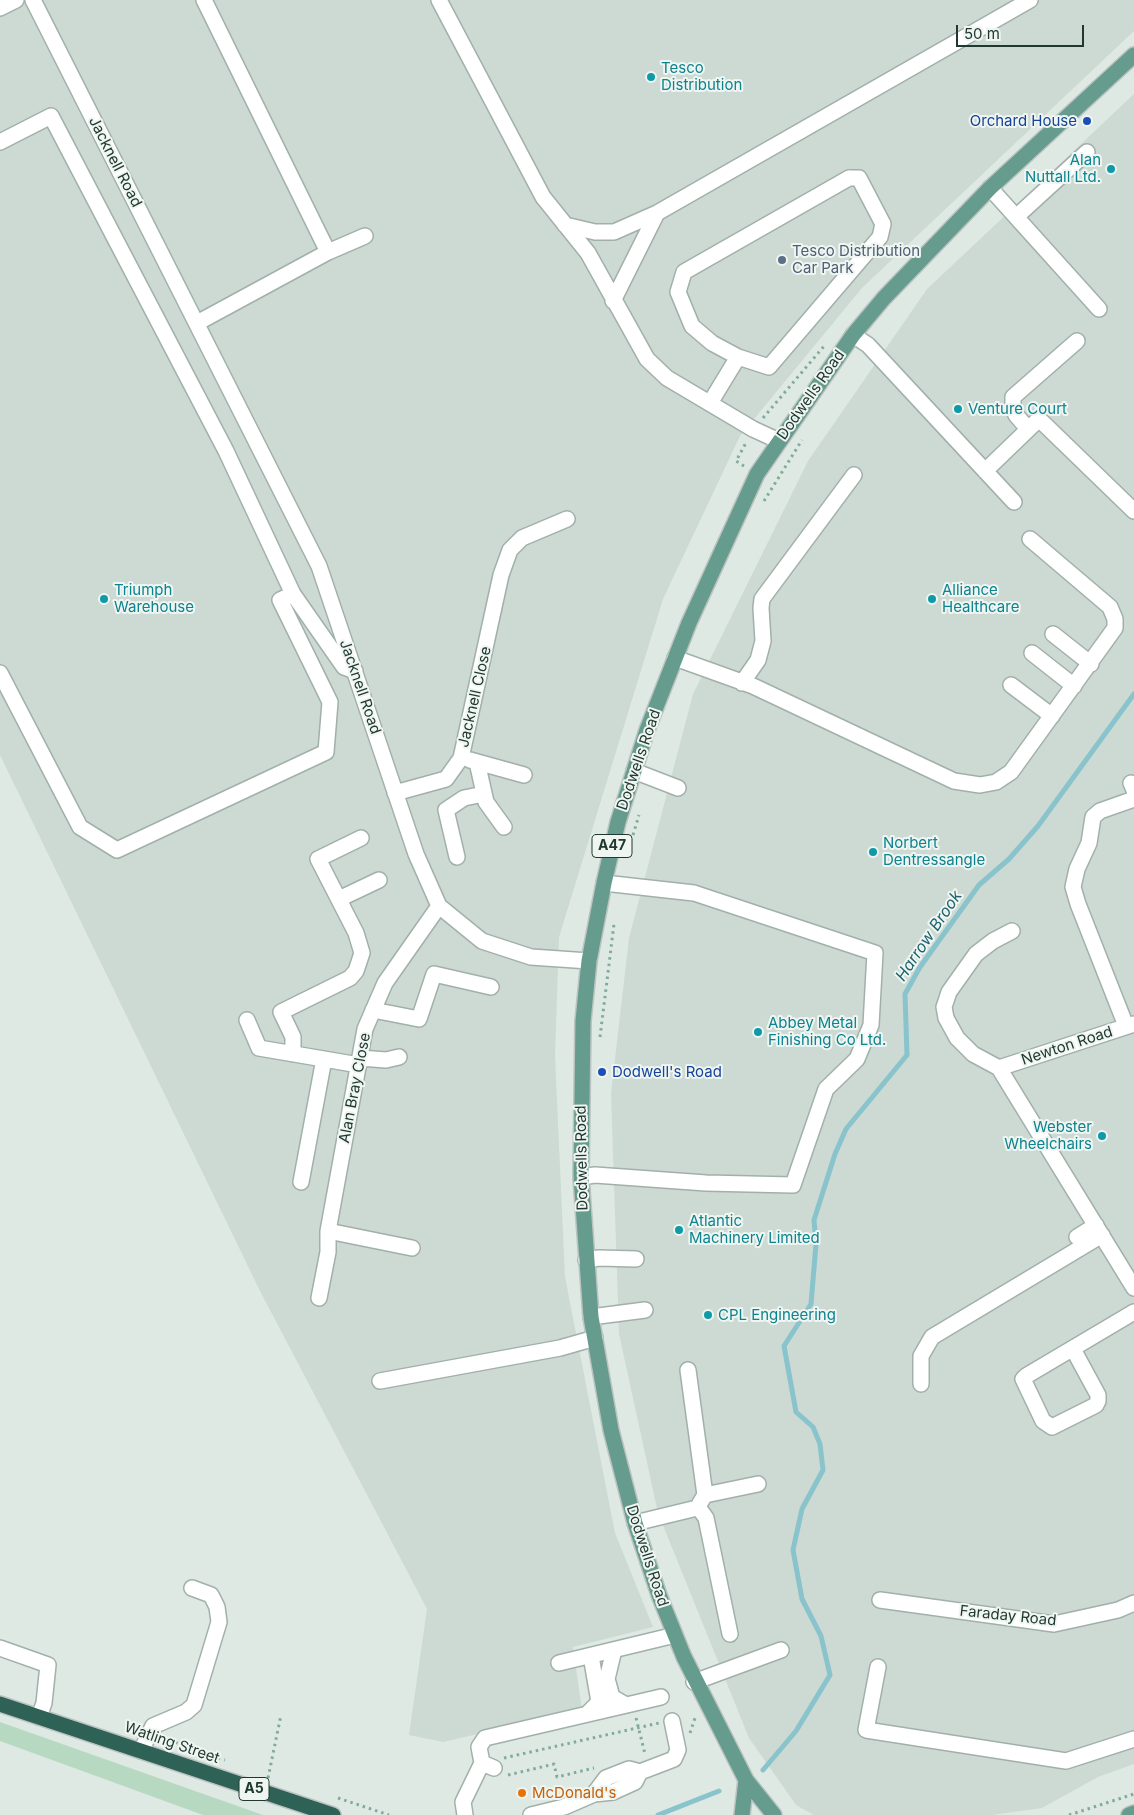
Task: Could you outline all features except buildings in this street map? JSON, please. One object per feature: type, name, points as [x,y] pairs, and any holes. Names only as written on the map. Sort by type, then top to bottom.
[{"type":"highway","name":"Watling Street","points":[[0,1704],[333,1815]]},
{"type":"main road","name":"Dodwells Road","points":[[774,1815],[746,1780],[737,1759],[694,1682],[635,1523],[611,1430],[591,1316],[580,1177],[581,1068],[589,961],[604,883],[618,822],[634,771],[675,658],[757,474],[853,335],[884,298],[990,188],[1134,55]]},
{"type":"main road","points":[[742,1815],[746,1780]]},
{"type":"main road","points":[[1129,1815],[1134,1813]]},
{"type":"street","points":[[0,8],[16,0]]},
{"type":"street","name":"Jacknell Road","points":[[33,0],[319,566],[416,854],[439,906],[482,942],[531,957],[589,961]]},
{"type":"street","points":[[204,0],[328,252]]},
{"type":"street","points":[[438,0],[543,197],[588,254],[646,359],[667,378],[753,429],[779,441]]},
{"type":"street","points":[[565,225],[595,232],[614,232],[657,212],[1030,0]]},
{"type":"street","points":[[0,142],[51,116],[226,451],[293,594],[344,667],[354,671]]},
{"type":"street","points":[[1016,217],[1086,152]]},
{"type":"street","points":[[849,178],[859,178],[883,224],[880,237],[769,367],[738,357],[712,343],[692,326],[678,292],[684,272],[849,178]]},
{"type":"street","points":[[990,188],[1099,308]]},
{"type":"street","points":[[613,301],[657,212]]},
{"type":"street","points":[[197,323],[328,252],[365,236]]},
{"type":"street","points":[[853,335],[868,344],[1014,502]]},
{"type":"street","points":[[1028,429],[1016,415],[1013,398],[1077,341]]},
{"type":"street","points":[[710,403],[738,357]]},
{"type":"street","points":[[984,471],[1039,419],[1134,511]]},
{"type":"street","points":[[742,683],[758,660],[763,641],[762,599],[854,475]]},
{"type":"street","name":"Jacknell Close","points":[[396,793],[446,779],[461,758],[499,588],[510,550],[522,538],[567,519]]},
{"type":"street","points":[[675,658],[742,683],[954,781],[972,785],[996,782],[1011,772],[1091,664],[1115,628],[1115,619],[1110,607],[1030,538]]},
{"type":"street","points":[[0,673],[80,827],[117,850],[326,752],[330,702],[280,600],[293,594]]},
{"type":"street","points":[[1053,634],[1091,664]]},
{"type":"street","points":[[1032,654],[1074,686]]},
{"type":"street","points":[[1011,685],[1052,716]]},
{"type":"street","points":[[461,758],[524,775]]},
{"type":"street","points":[[477,762],[486,802],[504,828]]},
{"type":"street","points":[[634,771],[678,788]]},
{"type":"street","points":[[457,857],[446,810],[464,798],[484,794]]},
{"type":"street","points":[[1130,1025],[1078,904],[1073,887],[1077,869],[1089,843],[1093,817],[1100,811],[1134,799]]},
{"type":"street","points":[[293,1054],[293,1037],[281,1012],[350,978],[356,971],[362,953],[356,934],[318,859],[361,838]]},
{"type":"street","points":[[338,899],[379,880]]},
{"type":"street","points":[[580,1177],[595,1175],[706,1183],[793,1185],[826,1089],[857,1060],[871,1025],[875,953],[694,893],[604,883]]},
{"type":"street","name":"Alan Bray Close","points":[[319,1298],[328,1252],[328,1231],[365,1029],[385,983],[439,906]]},
{"type":"street","points":[[1012,931],[993,941],[976,954],[949,992],[944,1007],[946,1018],[957,1038],[973,1054],[999,1068],[1134,1288]]},
{"type":"street","points":[[373,1010],[419,1019],[434,974],[491,987]]},
{"type":"street","points":[[247,1020],[259,1048],[324,1059],[359,1062],[399,1058]]},
{"type":"street","name":"Newton Road","points":[[999,1068],[1130,1025]]},
{"type":"street","points":[[301,1182],[324,1059]]},
{"type":"street","points":[[1077,1238],[1099,1230]]},
{"type":"street","points":[[921,1384],[921,1356],[932,1337],[1099,1230]]},
{"type":"street","points":[[328,1231],[412,1248]]},
{"type":"street","points":[[586,1260],[636,1258]]},
{"type":"street","points":[[591,1316],[645,1310]]},
{"type":"street","points":[[1073,1348],[1098,1395],[1098,1400],[1096,1405],[1052,1427],[1043,1421],[1023,1380],[1073,1348],[1134,1312]]},
{"type":"street","points":[[380,1382],[560,1348],[595,1338]]},
{"type":"street","points":[[635,1523],[697,1508],[704,1495],[688,1370]]},
{"type":"street","points":[[704,1495],[758,1484]]},
{"type":"street","points":[[697,1508],[706,1518],[730,1634]]},
{"type":"street","points":[[141,1751],[152,1726],[186,1712],[194,1706],[218,1622],[217,1608],[210,1595],[192,1588]]},
{"type":"street","name":"Faraday Road","points":[[880,1600],[1054,1624],[1118,1610],[1134,1604]]},
{"type":"street","points":[[560,1663],[675,1635]]},
{"type":"street","points":[[0,1648],[48,1665],[44,1703],[39,1717]]},
{"type":"street","points":[[614,1650],[607,1680],[612,1697],[626,1705]]},
{"type":"street","points":[[694,1682],[782,1650]]},
{"type":"street","points":[[587,1714],[599,1702],[591,1656]]},
{"type":"street","points":[[878,1667],[866,1730],[1066,1761],[1134,1739]]},
{"type":"street","points":[[465,1815],[463,1802],[494,1767],[479,1747],[485,1738],[661,1697]]},
{"type":"street","points":[[531,1815],[564,1806],[594,1794],[613,1792],[635,1782],[639,1765],[674,1759],[678,1750],[666,1722]]},
{"type":"path","points":[[760,508],[803,438]]},
{"type":"path","points":[[631,842],[641,807]]},
{"type":"path","points":[[599,1046],[614,921]]},
{"type":"path","points":[[264,1792],[272,1764],[281,1715]]},
{"type":"path","points":[[494,1767],[666,1722]]},
{"type":"path","points":[[639,1765],[646,1757]]},
{"type":"path","points":[[494,1767],[554,1764],[557,1777],[601,1767]]},
{"type":"path","points":[[1069,1815],[1134,1794]]},
{"type":"shaded area","points":[[0,0],[1134,0],[1134,31],[862,288],[740,436],[663,599],[559,937],[555,1056],[565,1277],[615,1533],[653,1627],[573,1647],[582,1710],[443,1742],[409,1735],[427,1609],[260,1291],[0,755]]},
{"type":"shaded area","points":[[1134,94],[1134,1764],[1098,1777],[1042,1808],[992,1815],[814,1815],[796,1805],[749,1738],[658,1513],[619,1334],[611,1093],[629,938],[693,694],[808,461],[927,289]]},
{"type":"green space","points":[[0,1722],[263,1815],[203,1815],[0,1741]]},
{"type":"waterway","name":"Harrow Brook","points":[[763,1770],[796,1731],[830,1675],[821,1636],[802,1599],[793,1550],[802,1509],[823,1470],[820,1444],[813,1427],[796,1412],[784,1346],[811,1304],[816,1244],[814,1220],[835,1154],[846,1129],[907,1055],[905,994],[920,967],[979,885],[1009,859],[1038,826],[1134,694]]},
{"type":"waterway","name":"Harrow Brook","points":[[658,1815],[719,1791]]},
{"type":"place","name":"Tesco Distribution","points":[[651,77]]},
{"type":"place","name":"Orchard House","points":[[1087,121]]},
{"type":"place","name":"Alan Nuttall Ltd.","points":[[1111,169]]},
{"type":"place","name":"Tesco Distribution Car Park","points":[[782,260]]},
{"type":"place","name":"Venture Court","points":[[958,409]]},
{"type":"place","name":"Triumph Warehouse","points":[[104,599]]},
{"type":"place","name":"Alliance Healthcare","points":[[932,599]]},
{"type":"place","name":"Norbert Dentressangle","points":[[873,852]]},
{"type":"place","name":"Abbey Metal Finishing Co Ltd.","points":[[758,1032]]},
{"type":"place","name":"Dodwell's Road","points":[[602,1072]]},
{"type":"place","name":"Webster Wheelchairs","points":[[1102,1136]]},
{"type":"place","name":"Atlantic Machinery Limited","points":[[679,1230]]},
{"type":"place","name":"CPL Engineering","points":[[708,1315]]},
{"type":"place","name":"McDonald's","points":[[522,1793]]}]
